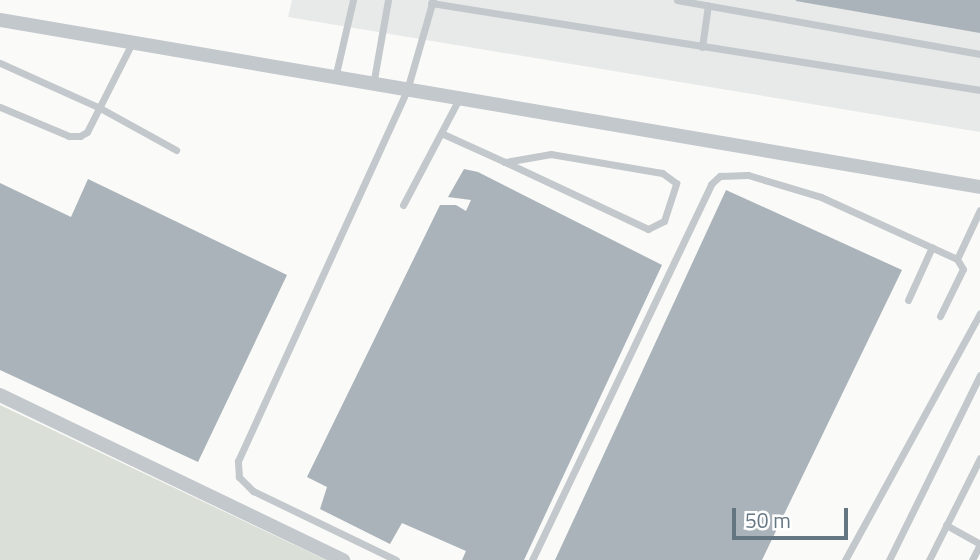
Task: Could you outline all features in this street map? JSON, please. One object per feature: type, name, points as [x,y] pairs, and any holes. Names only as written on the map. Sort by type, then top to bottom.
[{"type":"street","points":[[0,20],[980,187]]},
{"type":"street","points":[[0,395],[343,560]]},
{"type":"lane","points":[[335,79],[353,0]]},
{"type":"lane","points":[[373,85],[388,0]]},
{"type":"lane","points":[[677,0],[980,54]]},
{"type":"lane","points":[[396,560],[253,491],[239,477],[238,461],[407,90],[432,2],[980,90]]},
{"type":"lane","points":[[702,47],[708,5]]},
{"type":"lane","points":[[0,107],[69,136],[80,136],[87,132],[132,43]]},
{"type":"lane","points":[[0,63],[100,108],[176,150]]},
{"type":"lane","points":[[403,205],[460,98]]},
{"type":"lane","points":[[441,133],[648,229],[664,221],[676,183],[662,173],[551,154],[505,162]]},
{"type":"lane","points":[[532,560],[712,184],[720,176],[734,173],[789,185],[957,259],[963,269],[940,316]]},
{"type":"lane","points":[[957,259],[980,210]]},
{"type":"lane","points":[[908,300],[932,247]]},
{"type":"lane","points":[[845,560],[980,313]]},
{"type":"lane","points":[[889,560],[980,375]]},
{"type":"lane","points":[[929,560],[980,458]]},
{"type":"lane","points":[[946,526],[980,544],[972,560]]},
{"type":"shaded area","points":[[292,0],[980,0],[980,132],[288,17]]},
{"type":"shaded area","points":[[0,405],[326,560],[0,560]]},
{"type":"building","points":[[980,0],[980,33],[796,1]]},
{"type":"building","points":[[464,169],[478,172],[662,265],[524,560],[462,560],[466,551],[402,523],[390,544],[320,509],[327,487],[307,477],[440,205],[456,205],[466,211],[471,200],[448,197]]},
{"type":"building","points":[[88,179],[287,275],[198,462],[0,370],[0,183],[71,217]]},
{"type":"building","points":[[726,190],[902,270],[762,560],[555,560]]}]
